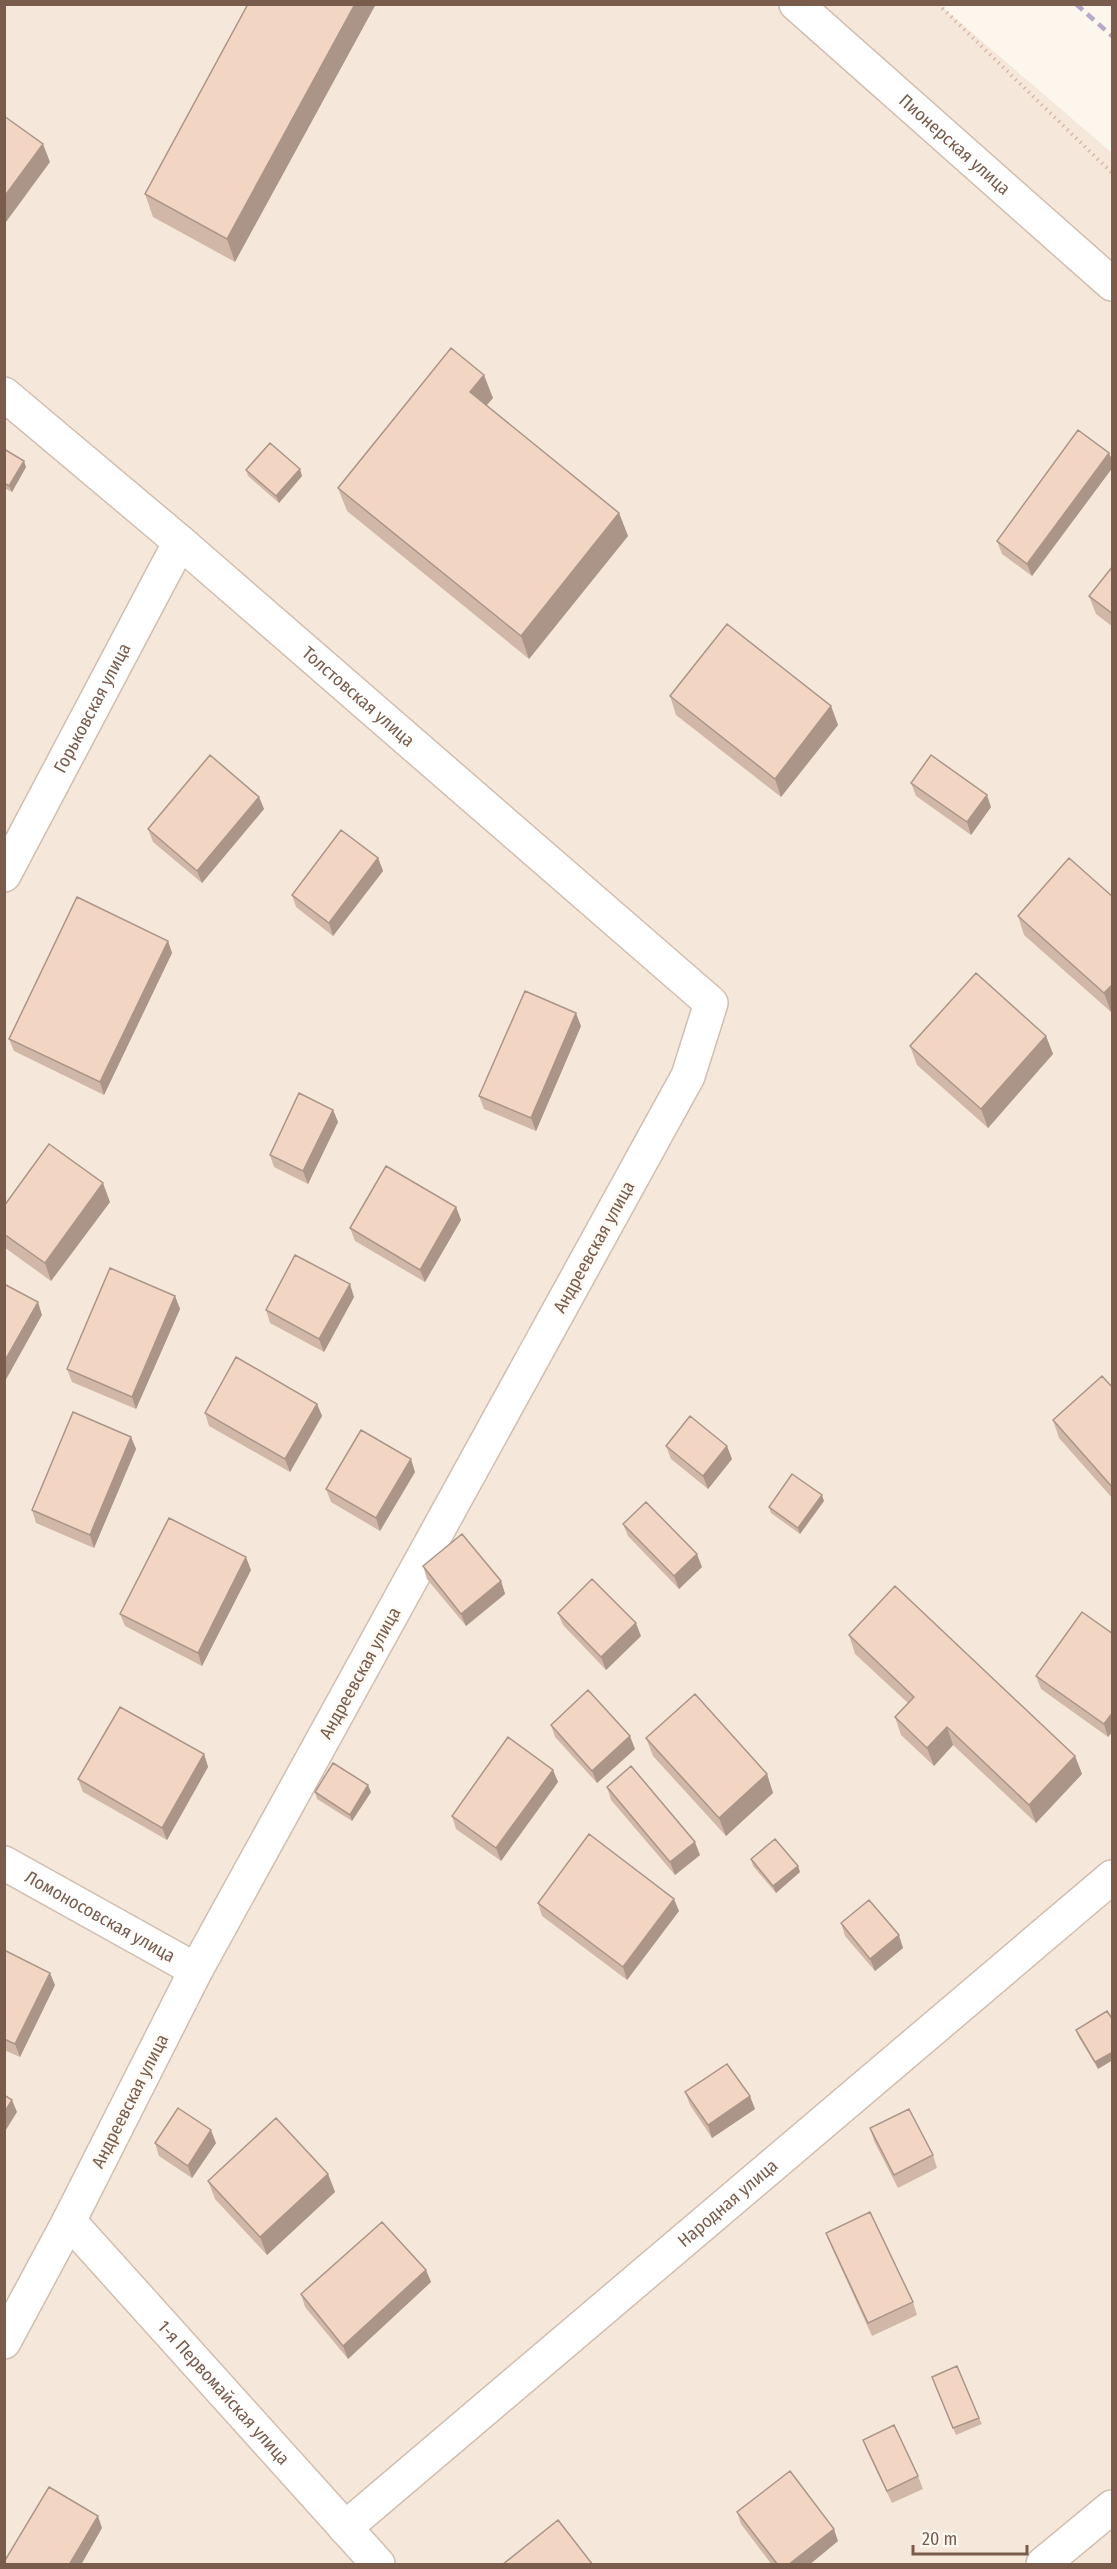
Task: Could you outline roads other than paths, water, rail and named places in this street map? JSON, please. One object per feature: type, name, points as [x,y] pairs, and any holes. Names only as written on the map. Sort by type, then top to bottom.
[{"type":"street","name":"Пионерская улица","points":[[796,4],[1113,284]]},
{"type":"street","name":"Толстовская улица","points":[[4,394],[180,542],[711,1004]]},
{"type":"street","name":"Горьковская улица","points":[[4,875],[180,542]]},
{"type":"street","name":"Андреевская улица","points":[[4,2342],[69,2221],[196,1970],[688,1076],[711,1004]]},
{"type":"street","name":"Ломоносовская улица","points":[[4,1863],[196,1970]]},
{"type":"street","name":"Народная улица","points":[[345,2528],[1113,1877]]},
{"type":"street","name":"1-я Первомайская улица","points":[[69,2221],[378,2565]]},
{"type":"street","points":[[1043,2565],[1113,2507]]},
{"type":"railway","points":[[1076,4],[1112,36]]}]
